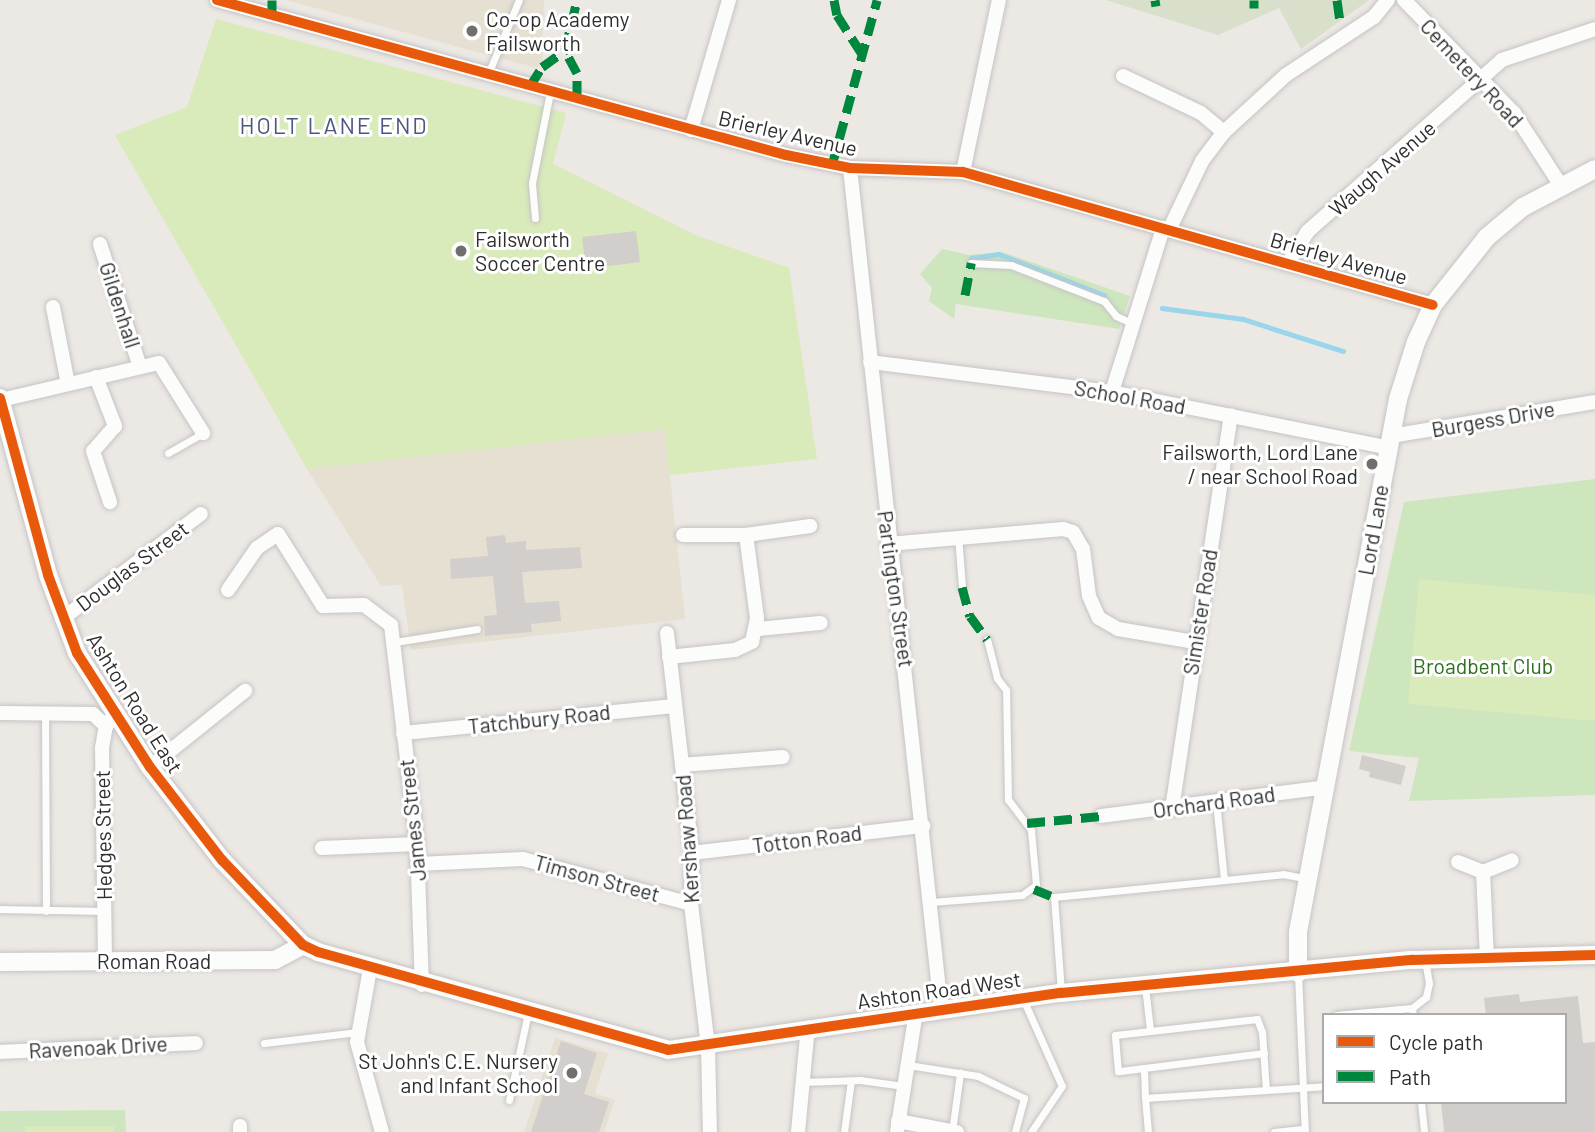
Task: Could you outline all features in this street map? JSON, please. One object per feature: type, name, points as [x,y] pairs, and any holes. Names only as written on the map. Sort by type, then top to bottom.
[{"type":"street","name":"Brierley Avenue","points":[[218,0],[691,130],[850,169],[963,172],[1433,305]]},
{"type":"street","points":[[691,130],[729,0]]},
{"type":"street","points":[[963,172],[999,0]]},
{"type":"street","points":[[1112,392],[1132,323],[1166,229],[1202,161],[1224,132],[1286,75],[1374,17],[1388,0]]},
{"type":"street","name":"Cemetery Road","points":[[1404,0],[1514,113],[1560,184]]},
{"type":"street","name":"Waugh Avenue","points":[[1288,263],[1307,232],[1483,80],[1502,60],[1595,29]]},
{"type":"street","points":[[1123,76],[1201,113],[1224,132]]},
{"type":"street","name":"Partington Street","points":[[850,169],[888,544],[905,652],[941,1009]]},
{"type":"street","name":"Lord Lane","points":[[1298,973],[1298,932],[1390,442],[1416,342],[1433,305],[1487,237],[1560,184],[1595,169]]},
{"type":"street","name":"Gildenhall","points":[[100,244],[140,367]]},
{"type":"street","points":[[53,307],[68,384]]},
{"type":"street","name":"School Road","points":[[870,362],[1112,392],[1390,442]]},
{"type":"street","points":[[0,399],[159,363],[203,433]]},
{"type":"street","points":[[96,377],[115,426],[93,451],[110,502]]},
{"type":"street","name":"Ashton Road East","points":[[0,399],[62,619],[110,720],[222,860],[303,945]]},
{"type":"street","name":"Burgess Drive","points":[[1390,442],[1595,402]]},
{"type":"street","name":"Simister Road","points":[[1172,808],[1194,642],[1231,415]]},
{"type":"street","name":"Douglas Street","points":[[62,619],[201,514]]},
{"type":"street","points":[[683,535],[746,535],[810,526]]},
{"type":"street","points":[[888,544],[1052,527],[1073,532],[1083,549],[1089,596],[1099,618],[1118,629],[1194,642]]},
{"type":"street","points":[[228,590],[257,548],[278,534],[323,606],[365,605],[391,625],[396,649]]},
{"type":"street","points":[[670,657],[734,650],[751,642],[757,629],[746,535]]},
{"type":"street","points":[[757,629],[821,622]]},
{"type":"street","name":"Kershaw Road","points":[[667,633],[692,853],[691,904],[708,1046],[710,1132]]},
{"type":"street","name":"James Street","points":[[396,649],[417,844],[422,985]]},
{"type":"street","points":[[150,767],[245,691]]},
{"type":"street","name":"Tatchbury Road","points":[[403,733],[675,706]]},
{"type":"street","points":[[0,713],[93,714],[110,720]]},
{"type":"street","name":"Hedges Street","points":[[105,960],[102,748],[110,720]]},
{"type":"street","points":[[682,765],[783,757]]},
{"type":"street","name":"Orchard Road","points":[[1101,816],[1326,787]]},
{"type":"street","name":"Totton Road","points":[[692,853],[923,826]]},
{"type":"street","points":[[322,848],[417,844]]},
{"type":"street","name":"Timson Street","points":[[418,864],[523,859],[691,904]]},
{"type":"street","points":[[1458,862],[1483,872],[1512,860]]},
{"type":"street","points":[[1483,872],[1487,959]]},
{"type":"street","name":"Roman Road","points":[[0,962],[275,960],[303,945]]},
{"type":"street","name":"Ashton Road West","points":[[303,945],[422,985],[668,1050],[708,1046],[807,1027],[1061,993],[1425,960],[1595,955]]},
{"type":"street","points":[[370,969],[358,1032],[382,1132]]},
{"type":"street","points":[[916,1012],[897,1126],[954,1132]]},
{"type":"street","points":[[798,1132],[807,1027]]},
{"type":"street","name":"Ravenoak Drive","points":[[0,1052],[197,1043]]},
{"type":"lane","points":[[488,74],[519,10],[519,0]]},
{"type":"lane","points":[[535,218],[531,183],[550,92]]},
{"type":"lane","points":[[971,263],[1012,265],[1104,301],[1116,316],[1132,323]]},
{"type":"lane","points":[[168,453],[203,433]]},
{"type":"lane","points":[[958,536],[962,587]]},
{"type":"lane","points":[[396,649],[477,629]]},
{"type":"lane","points":[[931,902],[1022,895],[1036,885],[1031,830],[1008,800],[1006,690],[997,678],[987,639]]},
{"type":"lane","points":[[44,714],[46,911]]},
{"type":"lane","points":[[1216,802],[1224,880]]},
{"type":"lane","points":[[1061,993],[1054,897],[1283,874],[1308,879]]},
{"type":"lane","points":[[0,909],[106,911]]},
{"type":"lane","points":[[1387,1013],[1413,1012],[1426,997],[1429,983],[1425,960]]},
{"type":"lane","points":[[1273,1132],[1305,1131],[1298,973]]},
{"type":"lane","points":[[1145,986],[1150,1030]]},
{"type":"lane","points":[[1023,998],[1062,1086],[1031,1132]]},
{"type":"lane","points":[[509,1100],[528,1013]]},
{"type":"lane","points":[[1264,1053],[1118,1071],[1115,1035],[1257,1019],[1264,1053],[1266,1090]]},
{"type":"lane","points":[[264,1043],[358,1032]]},
{"type":"lane","points":[[907,1065],[978,1076],[1024,1098],[1015,1132]]},
{"type":"lane","points":[[1144,1069],[1148,1132]]},
{"type":"lane","points":[[954,1132],[960,1073]]},
{"type":"lane","points":[[845,1132],[851,1080]]},
{"type":"lane","points":[[803,1082],[851,1080],[904,1086]]},
{"type":"lane","points":[[1145,1098],[1322,1086]]},
{"type":"lane","points":[[1421,1104],[1424,1132]]},
{"type":"shaded area","name":"Co-op Academy Failsworth","points":[[286,0],[544,0],[542,62],[536,68]]},
{"type":"shaded area","points":[[665,429],[685,619],[411,650],[402,585],[381,586],[307,469]]},
{"type":"shaded area","name":"St John's C.E. Nursery and Infant School","points":[[555,1038],[608,1053],[595,1093],[615,1100],[604,1132],[524,1132]]},
{"type":"green space","points":[[1106,0],[1368,1],[1301,49],[1279,8],[1218,35]]},
{"type":"green space","name":"Failsworth Soccer Centre","points":[[216,19],[566,113],[553,164],[695,235],[789,268],[817,459],[670,475],[665,429],[307,469],[115,135],[187,107]]},
{"type":"green space","points":[[942,249],[969,255],[1002,252],[1130,296],[1119,329],[956,304],[954,319],[929,301],[932,288],[920,274]]},
{"type":"green space","name":"Broadbent Club","points":[[1595,479],[1595,795],[1409,801],[1419,758],[1349,751],[1404,502]]},
{"type":"green space","points":[[1419,579],[1595,595],[1595,721],[1408,704]]},
{"type":"green space","points":[[125,1110],[126,1132],[0,1132],[0,1111]]},
{"type":"green space","points":[[25,1126],[114,1126],[114,1132],[25,1132]]},
{"type":"building","points":[[636,231],[640,262],[586,269],[582,237]]},
{"type":"building","points":[[505,535],[506,543],[526,541],[526,550],[580,547],[582,568],[522,572],[525,603],[559,601],[561,621],[531,624],[532,632],[485,636],[484,616],[497,615],[493,576],[451,579],[450,559],[488,556],[486,537]]},
{"type":"building","points":[[1362,755],[1406,766],[1401,785],[1369,777],[1370,772],[1359,769]]},
{"type":"building","points":[[1519,994],[1520,1002],[1578,996],[1583,1043],[1595,1042],[1595,1132],[1444,1132],[1441,1104],[1567,1104],[1567,1013],[1486,1013],[1484,998]]},
{"type":"building","name":"St John's C.E. Nursery and Infant School","points":[[561,1041],[597,1053],[584,1094],[609,1102],[599,1132],[531,1132]]},
{"type":"waterway","points":[[971,258],[999,254],[1104,295]]},
{"type":"waterway","points":[[1162,308],[1243,319],[1343,351]]},
{"type":"marked path","points":[[272,0],[272,15]]},
{"type":"marked path","points":[[577,0],[565,50],[577,73],[577,99]]},
{"type":"marked path","points":[[834,0],[837,15],[864,57]]},
{"type":"marked path","points":[[832,165],[877,0]]},
{"type":"marked path","points":[[1155,0],[1156,6]]},
{"type":"marked path","points":[[1254,0],[1254,8]]},
{"type":"marked path","points":[[1337,0],[1340,21]]},
{"type":"marked path","points":[[530,86],[542,67],[565,50]]},
{"type":"marked path","points":[[965,295],[971,263]]},
{"type":"marked path","points":[[962,587],[970,616],[987,639]]},
{"type":"marked path","points":[[1027,823],[1101,816]]},
{"type":"marked path","points":[[1034,889],[1054,897]]},
{"type":"cycle path","points":[[217,0],[786,155],[850,168],[963,172],[1433,305]]},
{"type":"cycle path","points":[[0,398],[48,575],[77,653],[150,767],[222,860],[303,945],[318,952],[668,1050],[1061,993],[1412,960],[1595,955]]},
{"type":"place","name":"Co-op Academy Failsworth","points":[[472,31]]},
{"type":"place","name":"Failsworth Soccer Centre","points":[[461,251]]},
{"type":"place","name":"Failsworth, Lord Lane / near School Road","points":[[1372,464]]},
{"type":"place","name":"St John's C.E. Nursery and Infant School","points":[[572,1073]]},
{"type":"district","name":"HOLT LANE END","points":[[334,125]]}]
